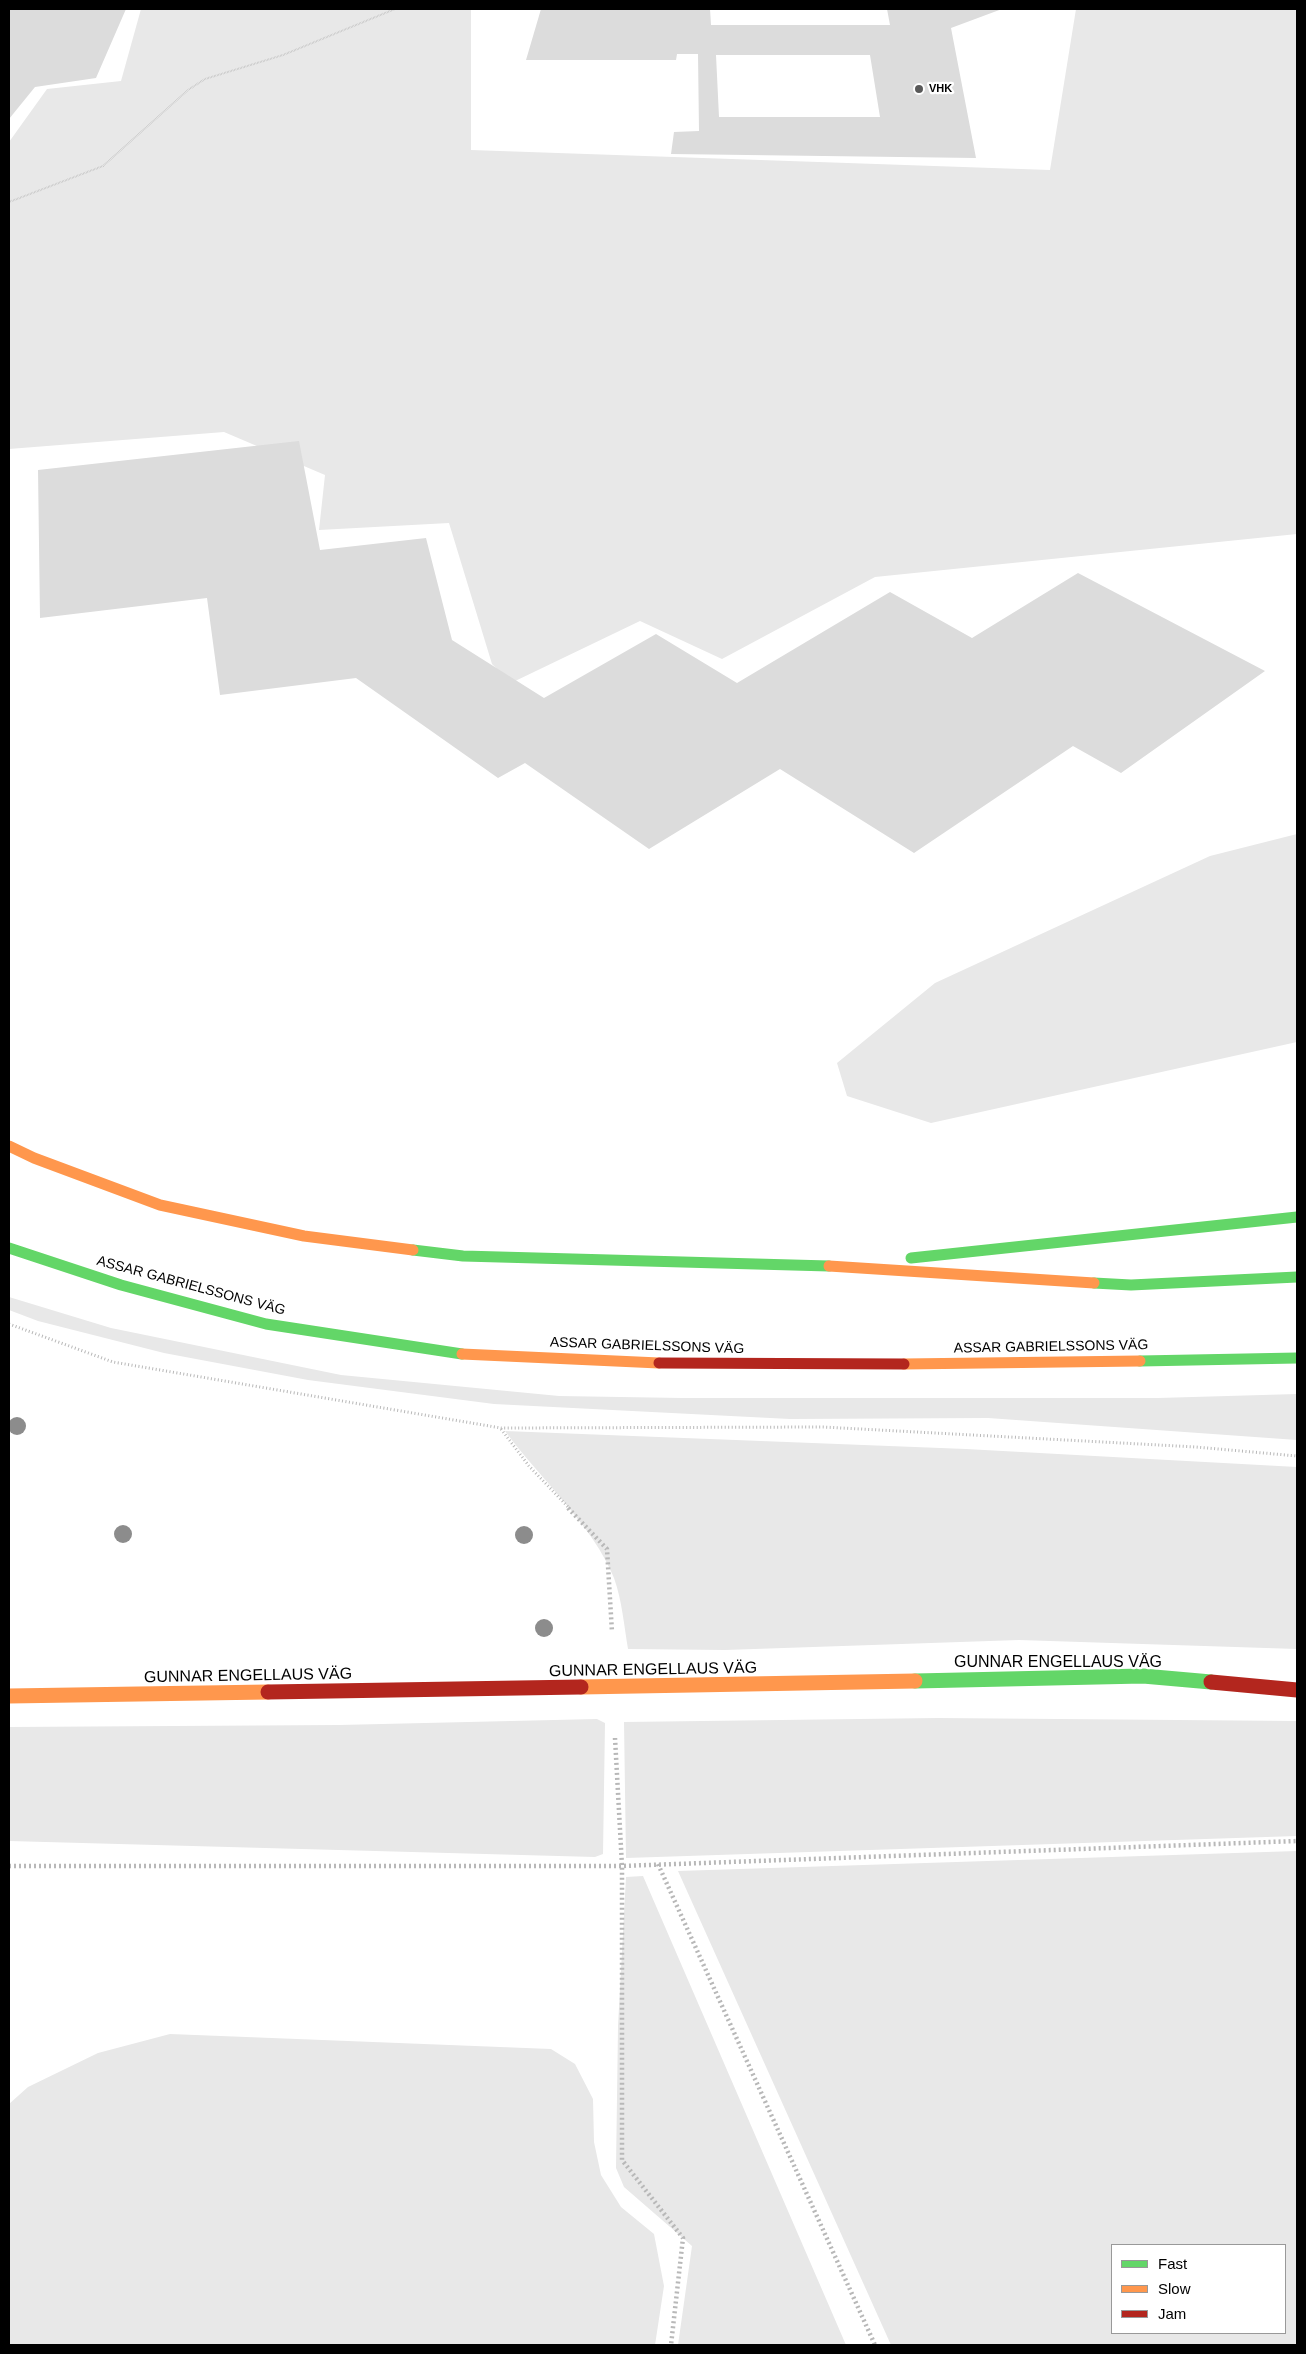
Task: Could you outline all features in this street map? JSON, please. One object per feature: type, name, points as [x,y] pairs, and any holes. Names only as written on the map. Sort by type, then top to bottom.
[{"type":"street","points":[[9,1146],[34,1158],[160,1205],[304,1236],[463,1256],[836,1266],[1130,1285],[1297,1277]]},
{"type":"street","points":[[836,1266],[1297,1217]]},
{"type":"street","name":"ASSAR GABRIELSSONS VÄG","points":[[9,1248],[121,1285],[266,1324],[456,1354],[620,1363],[852,1365],[1297,1358]]},
{"type":"street","name":"GUNNAR ENGELLAUS VÄG","points":[[9,1696],[612,1687],[1143,1676],[1297,1690]]},
{"type":"path","points":[[9,202],[103,166],[188,90],[205,79],[283,55],[395,9]]},
{"type":"path","points":[[501,1428],[529,1466],[607,1549],[612,1687],[622,1866],[622,2160],[683,2238],[671,2345]]},
{"type":"path","points":[[9,1866],[622,1866],[1297,1841]]},
{"type":"path","points":[[658,1864],[875,2345]]},
{"type":"shaded area","points":[[141,9],[471,9],[471,150],[1050,170],[1076,9],[1297,9],[1297,534],[875,577],[722,659],[640,621],[511,683],[492,664],[449,523],[319,530],[325,475],[224,432],[9,449],[9,142],[47,89],[121,81]]},
{"type":"shaded area","points":[[1297,834],[1297,1042],[931,1123],[847,1096],[837,1063],[935,983],[1210,856]]},
{"type":"shaded area","points":[[9,1297],[111,1328],[341,1375],[559,1396],[682,1398],[1158,1398],[1297,1394],[1297,1440],[988,1418],[790,1419],[494,1404],[308,1380],[164,1353],[38,1321],[9,1310]]},
{"type":"shaded area","points":[[505,1431],[966,1449],[1297,1467],[1297,1649],[1019,1640],[725,1650],[628,1649],[619,1595],[614,1578],[605,1559],[579,1521]]},
{"type":"shaded area","points":[[938,1718],[1297,1721],[1297,1836],[626,1858],[624,1722]]},
{"type":"shaded area","points":[[597,1719],[605,1723],[603,1854],[595,1857],[9,1841],[9,1727],[339,1725]]},
{"type":"shaded area","points":[[1297,1851],[1297,2345],[891,2345],[678,1871]]},
{"type":"shaded area","points":[[643,1876],[846,2345],[678,2345],[692,2246],[624,2187],[616,2168],[618,2026],[626,1877]]},
{"type":"shaded area","points":[[170,2034],[551,2049],[575,2064],[593,2099],[594,2142],[601,2175],[621,2207],[654,2234],[664,2286],[655,2345],[9,2345],[9,2104],[28,2087],[98,2053]]},
{"type":"building","points":[[9,9],[126,9],[96,78],[35,87],[9,119]]},
{"type":"building","name":"VHK","points":[[541,9],[710,9],[711,25],[890,25],[887,9],[1002,9],[951,28],[976,158],[671,154],[674,132],[699,131],[698,54],[677,54],[676,60],[526,60]],"holes":[[[716,55],[870,55],[880,117],[719,117]]]},
{"type":"building","points":[[299,441],[320,550],[426,538],[452,640],[544,698],[656,634],[737,683],[890,592],[972,638],[1078,573],[1265,671],[1121,773],[1073,746],[914,853],[780,769],[649,849],[525,763],[498,778],[356,678],[220,695],[207,598],[40,618],[38,470]]},
{"type":"traffic: fast","points":[[911,1258],[1297,1217]]},
{"type":"traffic: fast","points":[[9,1248],[121,1285],[266,1324],[462,1354]]},
{"type":"traffic: fast","points":[[413,1250],[463,1256],[829,1266]]},
{"type":"traffic: fast","points":[[1094,1283],[1131,1285],[1297,1277]]},
{"type":"traffic: fast","points":[[1140,1361],[1297,1358]]},
{"type":"traffic: fast","points":[[915,1681],[1143,1676],[1211,1682]]},
{"type":"traffic: slow","points":[[9,1146],[34,1158],[160,1205],[304,1236],[413,1250]]},
{"type":"traffic: slow","points":[[829,1266],[1094,1283]]},
{"type":"traffic: slow","points":[[462,1354],[659,1363]]},
{"type":"traffic: slow","points":[[904,1364],[1140,1361]]},
{"type":"traffic: slow","points":[[581,1687],[915,1681]]},
{"type":"traffic: slow","points":[[9,1696],[268,1692]]},
{"type":"traffic: jam","points":[[659,1363],[904,1364]]},
{"type":"traffic: jam","points":[[1211,1682],[1297,1690]]},
{"type":"traffic: jam","points":[[268,1692],[581,1687]]},
{"type":"place","name":"VHK","points":[[919,89]]}]
